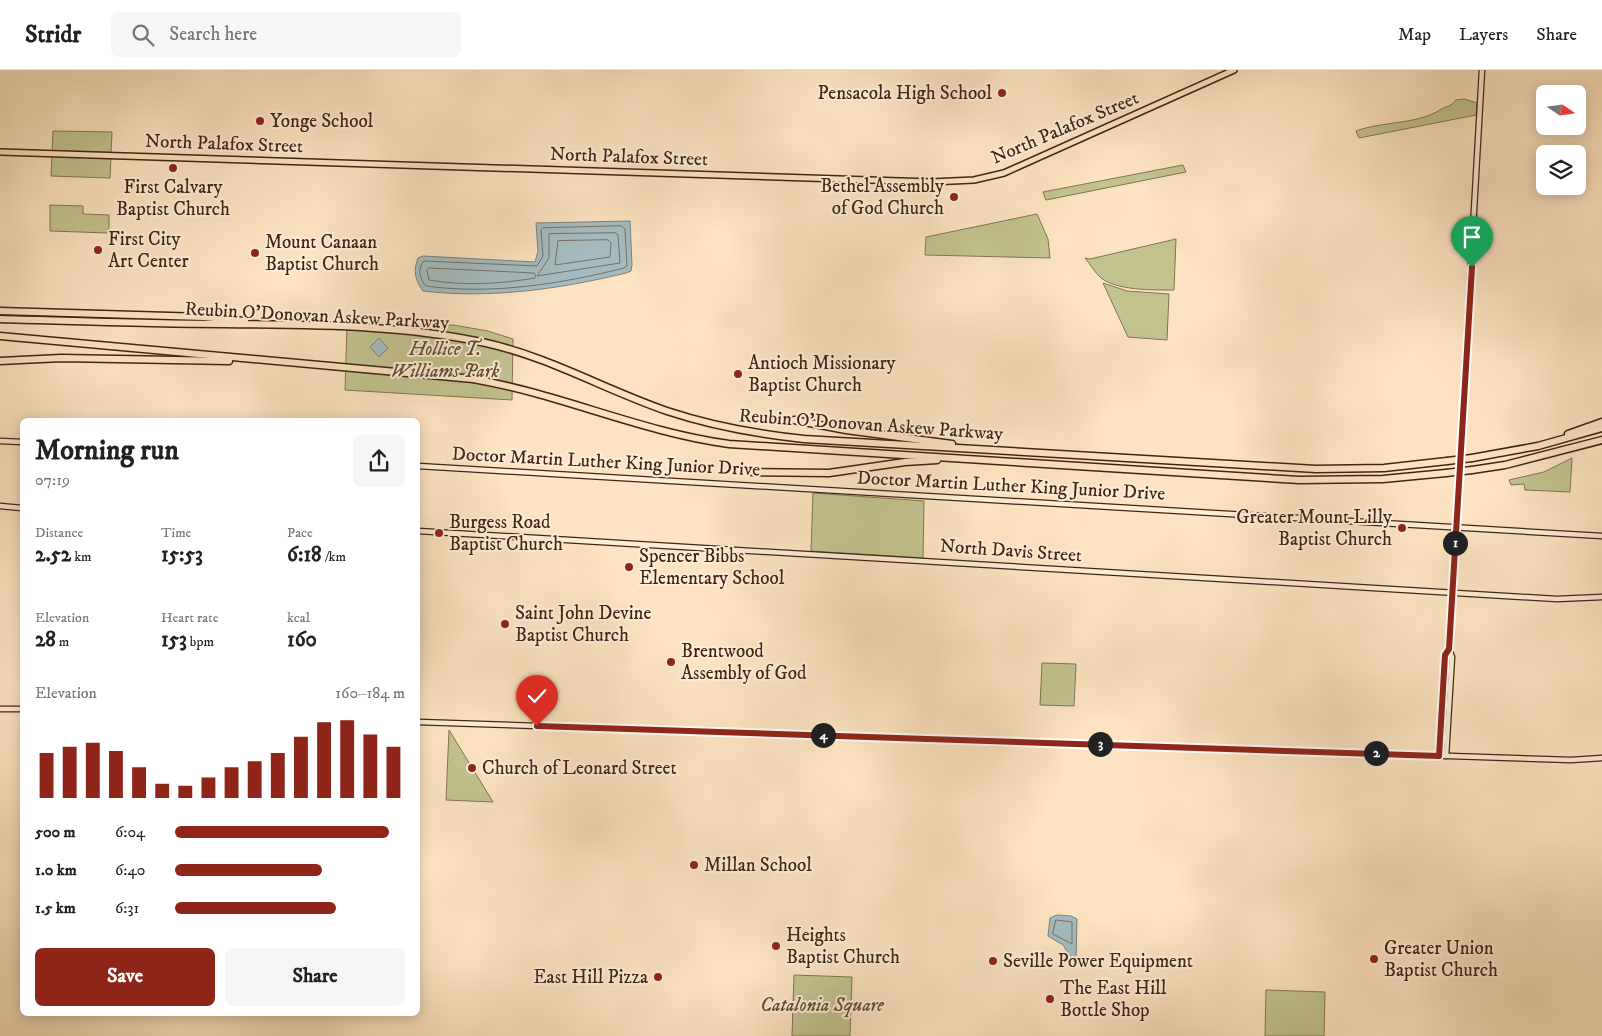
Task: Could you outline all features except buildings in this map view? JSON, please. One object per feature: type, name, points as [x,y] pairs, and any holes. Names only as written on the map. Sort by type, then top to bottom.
[{"type":"highway","points":[[0,311],[204,316],[284,325]]},
{"type":"highway","name":"Reubin O'Donovan Askew Parkway","points":[[0,319],[284,325],[407,331],[487,343],[524,354],[627,396],[702,422],[732,430],[769,435],[1316,469],[1384,468],[1447,462],[1538,446],[1602,428]]},
{"type":"highway","name":"Reubin O'Donovan Askew Parkway","points":[[0,336],[488,381],[535,393],[662,432],[711,442],[768,447],[1330,481],[1383,480],[1472,470],[1505,465],[1602,440]]},
{"type":"highway","points":[[0,361],[61,358],[203,359],[312,364]]},
{"type":"highway","points":[[794,420],[846,430],[995,450]]},
{"type":"highway","points":[[1511,451],[1602,422]]},
{"type":"highway","points":[[1588,444],[1602,444]]},
{"type":"highway","points":[[752,472],[829,473],[949,457]]},
{"type":"main road","name":"North Palafox Street","points":[[0,152],[931,182],[974,180],[1013,169],[1234,70]]},
{"type":"main road","points":[[1446,756],[1452,657],[1449,649],[1482,70]]},
{"type":"main road","points":[[0,441],[20,442]]},
{"type":"main road","name":"Doctor Martin Luther King Junior Drive","points":[[420,466],[1602,536]]},
{"type":"main road","points":[[0,506],[20,508]]},
{"type":"main road","name":"North Davis Street","points":[[420,532],[1557,599],[1602,597]]},
{"type":"main road","points":[[1439,756],[1445,655],[1449,649]]},
{"type":"main road","points":[[0,709],[20,709]]},
{"type":"main road","points":[[420,722],[1569,760],[1602,758]]},
{"type":"green space","points":[[1464,99],[1477,103],[1476,115],[1359,138],[1356,131],[1410,121],[1430,115],[1456,100]]},
{"type":"green space","points":[[53,131],[112,132],[110,178],[51,176]]},
{"type":"green space","points":[[1183,165],[1186,172],[1046,200],[1043,192]]},
{"type":"green space","points":[[50,205],[83,206],[83,214],[109,215],[109,233],[50,231]]},
{"type":"green space","points":[[1037,214],[1048,239],[1050,258],[925,255],[926,237]]},
{"type":"green space","points":[[1176,239],[1174,290],[1135,289],[1114,285],[1099,276],[1085,258],[1090,259]]},
{"type":"green space","points":[[1103,283],[1127,291],[1169,294],[1167,340],[1128,337]]},
{"type":"green space","name":"Hollice T. Williams Park","points":[[453,325],[488,331],[513,339],[512,400],[345,390],[347,326]]},
{"type":"green space","points":[[1572,458],[1570,492],[1525,490],[1524,484],[1511,485],[1509,480],[1544,472]]},
{"type":"green space","points":[[813,493],[924,501],[923,558],[811,551]]},
{"type":"green space","points":[[1042,663],[1076,664],[1074,706],[1040,705]]},
{"type":"green space","points":[[449,730],[493,802],[446,800]]},
{"type":"green space","name":"Catalonia Square","points":[[794,975],[852,977],[850,1036],[792,1036]]},
{"type":"green space","points":[[1266,990],[1325,992],[1324,1036],[1265,1036]]},
{"type":"water","points":[[630,221],[632,265],[631,271],[626,273],[576,284],[499,293],[474,294],[423,291],[418,283],[415,271],[416,263],[418,258],[423,256],[535,262],[538,251],[536,223]]},
{"type":"water","points":[[379,338],[388,348],[379,357],[370,347]]},
{"type":"water","points":[[1057,915],[1071,916],[1077,919],[1076,960],[1072,959],[1063,945],[1048,936],[1050,918]]},
{"type":"place","name":"Pensacola High School","points":[[1002,93]]},
{"type":"place","name":"Yonge School","points":[[260,121]]},
{"type":"place","name":"First Calvary Baptist Church","points":[[173,168]]},
{"type":"place","name":"Bethel Assembly of God Church","points":[[954,197]]},
{"type":"place","name":"First City Art Center","points":[[98,250]]},
{"type":"place","name":"Mount Canaan Baptist Church","points":[[255,253]]},
{"type":"place","name":"Antioch Missionary Baptist Church","points":[[738,374]]},
{"type":"place","name":"Greater Mount Lilly Baptist Church","points":[[1402,528]]},
{"type":"place","name":"Burgess Road Baptist Church","points":[[439,533]]},
{"type":"place","name":"Spencer Bibbs Elementary School","points":[[629,567]]},
{"type":"place","name":"Saint John Devine Baptist Church","points":[[505,624]]},
{"type":"place","name":"Brentwood Assembly of God","points":[[671,662]]},
{"type":"place","name":"Church of Leonard Street","points":[[472,768]]},
{"type":"place","name":"Millan School","points":[[694,865]]},
{"type":"place","name":"Heights Baptist Church","points":[[776,946]]},
{"type":"place","name":"Greater Union Baptist Church","points":[[1374,959]]},
{"type":"place","name":"Seville Power Equipment","points":[[993,961]]},
{"type":"place","name":"East Hill Pizza","points":[[658,977]]},
{"type":"place","name":"The East Hill Bottle Shop","points":[[1050,999]]},
{"type":"route","points":[[537,726],[1439,756],[1445,655],[1449,649],[1472,267]]}]
